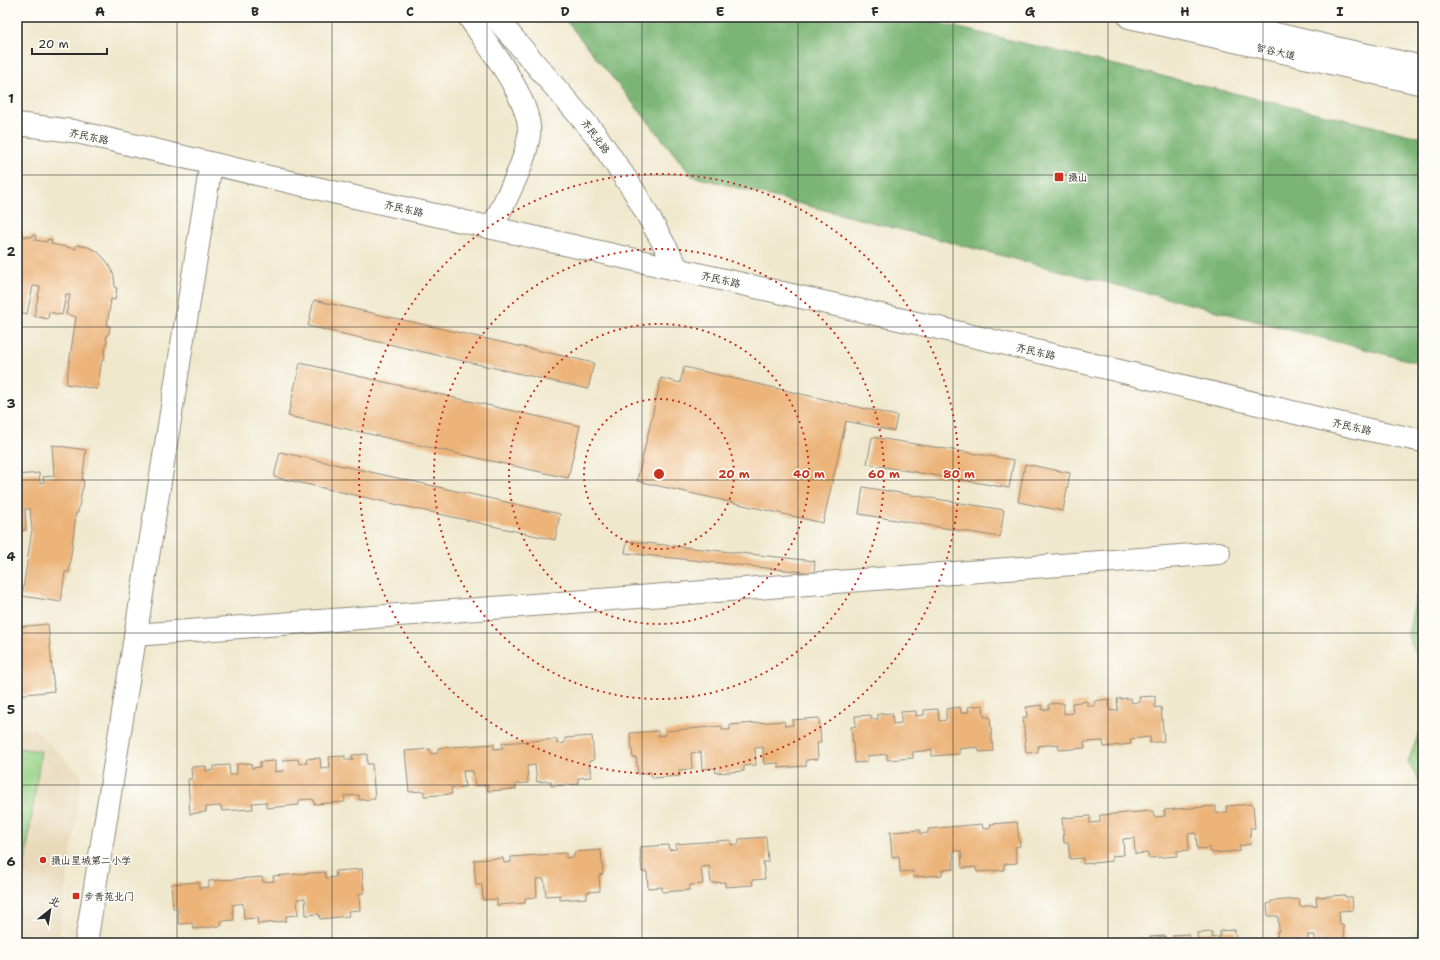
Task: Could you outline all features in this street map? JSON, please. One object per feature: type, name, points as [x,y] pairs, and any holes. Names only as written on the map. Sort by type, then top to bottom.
[{"type":"main road","points":[[469,17],[511,81],[527,112],[529,134],[520,165],[492,228]]},
{"type":"main road","name":"齐民北路","points":[[495,17],[596,135],[634,191],[678,269]]},
{"type":"main road","name":"智谷大道","points":[[1129,17],[1423,84]]},
{"type":"main road","name":"智谷大道","points":[[1203,17],[1423,67]]},
{"type":"main road","points":[[1344,50],[1423,75]]},
{"type":"main road","name":"齐民东路","points":[[17,124],[73,132],[950,331],[1355,427],[1423,441]]},
{"type":"main road","points":[[86,943],[211,164]]},
{"type":"main road","points":[[135,634],[1219,553]]},
{"type":"shaded area","name":"摄山星城第二小学","points":[[34,729],[82,776],[58,943],[17,943],[17,730]]},
{"type":"green space","points":[[563,17],[913,17],[1423,138],[1423,364],[692,176]]},
{"type":"green space","points":[[1423,596],[1423,670],[1408,635],[1416,597]]},
{"type":"green space","points":[[1423,722],[1423,788],[1408,762]]},
{"type":"green space","points":[[17,748],[41,751],[17,918]]},
{"type":"green space","points":[[1423,916],[1423,943],[1414,943]]},
{"type":"building","points":[[17,232],[22,233],[22,236],[36,236],[35,240],[47,242],[47,239],[52,240],[51,244],[76,249],[76,245],[88,247],[97,251],[110,266],[114,276],[115,288],[117,288],[115,300],[111,299],[107,326],[110,326],[109,334],[107,334],[104,360],[102,360],[97,389],[66,384],[76,317],[66,314],[70,295],[66,294],[62,315],[49,312],[48,319],[34,316],[40,287],[33,286],[27,314],[17,311]]},
{"type":"building","points":[[314,300],[594,363],[588,389],[308,326]]},
{"type":"building","points":[[300,363],[580,426],[568,478],[288,416]]},
{"type":"building","points":[[684,367],[897,416],[894,431],[846,421],[823,523],[637,481],[661,378],[680,383]]},
{"type":"building","points":[[872,437],[1014,460],[1009,488],[867,464]]},
{"type":"building","points":[[52,445],[86,450],[82,481],[84,481],[83,489],[78,513],[76,513],[69,572],[65,572],[61,602],[22,596],[32,530],[30,509],[25,509],[26,530],[17,531],[17,475],[39,473],[40,483],[44,482],[43,477],[54,476]]},
{"type":"building","points":[[280,452],[560,514],[555,540],[274,477]]},
{"type":"building","points":[[1025,464],[1070,473],[1063,511],[1018,502]]},
{"type":"building","points":[[863,487],[1004,510],[1000,537],[859,514]]},
{"type":"building","points":[[627,541],[815,561],[814,573],[625,553]]},
{"type":"building","points":[[48,624],[54,691],[17,695],[17,627]]},
{"type":"building","points":[[1155,696],[1155,708],[1161,707],[1164,741],[1150,743],[1150,737],[1130,739],[1131,744],[1104,747],[1103,741],[1084,742],[1085,748],[1059,750],[1058,744],[1038,746],[1038,752],[1026,753],[1023,717],[1027,717],[1026,707],[1042,705],[1042,710],[1049,709],[1049,704],[1064,703],[1064,714],[1073,713],[1072,703],[1087,701],[1087,706],[1095,706],[1095,701],[1109,699],[1110,711],[1118,710],[1117,699],[1131,698],[1132,703],[1140,702],[1139,697]]},
{"type":"building","points":[[983,705],[984,717],[990,717],[993,751],[979,752],[978,747],[959,749],[959,754],[932,756],[932,750],[913,752],[913,758],[887,760],[887,754],[867,756],[867,762],[855,763],[851,727],[856,726],[855,716],[871,715],[871,719],[878,719],[878,714],[892,713],[893,724],[901,723],[901,712],[916,711],[916,716],[924,715],[924,710],[938,709],[939,721],[946,720],[946,709],[960,707],[961,713],[969,712],[968,707]]},
{"type":"building","points":[[819,718],[821,743],[817,743],[818,759],[806,760],[806,766],[779,768],[778,763],[764,764],[763,747],[755,748],[756,765],[744,766],[744,771],[716,773],[715,768],[702,769],[701,752],[691,753],[692,769],[679,770],[680,776],[652,778],[651,772],[638,774],[636,757],[633,758],[630,733],[658,731],[658,736],[666,735],[665,731],[722,726],[722,730],[730,730],[730,725],[784,721],[785,726],[793,725],[792,720]]},
{"type":"building","points":[[592,736],[594,760],[589,761],[591,777],[578,778],[578,784],[551,786],[551,781],[537,782],[535,765],[527,766],[528,783],[516,784],[516,789],[488,791],[488,785],[475,786],[473,771],[463,771],[465,787],[451,788],[452,794],[424,796],[424,791],[409,792],[405,751],[430,749],[431,754],[438,753],[438,748],[494,744],[494,749],[503,748],[502,743],[557,739],[557,744],[565,743],[565,738]]},
{"type":"building","points":[[367,754],[367,764],[372,764],[375,799],[359,800],[359,795],[344,796],[345,802],[314,804],[313,799],[299,800],[299,805],[266,808],[266,802],[252,803],[253,809],[222,811],[221,806],[206,807],[206,812],[190,814],[188,779],[192,779],[191,767],[206,766],[206,771],[214,770],[214,766],[229,765],[230,775],[237,774],[237,764],[251,763],[252,768],[260,767],[260,762],[275,761],[275,772],[284,771],[283,760],[298,759],[299,764],[307,763],[306,759],[320,758],[321,769],[330,768],[329,757],[345,756],[345,760],[353,760],[352,755]]},
{"type":"building","points":[[1253,804],[1255,828],[1250,828],[1251,844],[1239,846],[1240,851],[1211,853],[1210,848],[1197,849],[1196,833],[1188,834],[1189,850],[1177,851],[1177,856],[1149,858],[1148,853],[1135,854],[1134,838],[1123,839],[1124,855],[1112,856],[1112,861],[1083,864],[1083,858],[1070,859],[1068,842],[1064,843],[1062,818],[1090,816],[1090,823],[1100,822],[1100,815],[1153,811],[1154,817],[1165,816],[1164,810],[1216,806],[1216,813],[1227,812],[1226,806]]},
{"type":"building","points":[[1017,822],[1020,846],[1015,847],[1017,863],[1004,864],[1004,870],[977,872],[976,867],[962,868],[961,851],[953,851],[954,869],[942,870],[942,875],[914,877],[913,871],[900,872],[899,856],[892,857],[890,832],[920,830],[920,834],[928,833],[928,829],[982,824],[983,829],[991,828],[990,824]]},
{"type":"building","points":[[766,837],[768,862],[763,862],[765,879],[752,880],[753,885],[725,887],[725,882],[711,883],[709,866],[701,867],[703,884],[690,885],[690,890],[662,892],[662,887],[648,888],[647,872],[642,872],[640,847],[668,845],[669,850],[676,849],[676,844],[731,840],[731,845],[739,844],[739,839]]},
{"type":"building","points":[[601,850],[603,874],[599,875],[600,891],[587,892],[587,898],[560,900],[560,895],[546,896],[544,879],[536,879],[537,897],[525,898],[525,903],[497,905],[497,899],[483,900],[482,885],[476,885],[474,860],[503,858],[504,863],[511,862],[511,857],[566,853],[566,858],[574,857],[574,852]]},
{"type":"building","points":[[362,869],[364,893],[359,894],[360,910],[348,911],[349,916],[320,919],[319,914],[306,915],[305,898],[297,899],[298,915],[286,916],[286,921],[258,924],[257,918],[244,919],[243,903],[232,905],[234,920],[221,921],[221,926],[193,929],[192,923],[179,924],[177,908],[173,908],[171,884],[199,882],[199,888],[209,887],[209,881],[262,877],[263,882],[274,881],[273,876],[325,872],[326,878],[336,877],[335,871]]},
{"type":"building","points":[[1345,895],[1345,897],[1352,897],[1353,910],[1339,911],[1340,925],[1343,925],[1345,943],[1315,943],[1315,935],[1308,935],[1308,943],[1278,943],[1278,916],[1268,916],[1267,904],[1271,903],[1271,901],[1299,899],[1300,907],[1313,905],[1314,907],[1317,906],[1316,897]]},
{"type":"building","points":[[1235,930],[1236,943],[1198,943],[1197,933],[1212,932],[1212,938],[1220,937],[1220,931]]},
{"type":"building","points":[[1188,934],[1189,943],[1151,943],[1150,937],[1165,936],[1166,941],[1174,941],[1173,935]]},
{"type":"building","points":[[1143,938],[1143,943],[1129,943],[1129,939]]},
{"type":"building","points":[[1120,940],[1121,943],[1105,943],[1105,941]]},
{"type":"place","name":"摄山","points":[[1059,177]]},
{"type":"place","name":"摄山星城第二小学","points":[[43,860]]},
{"type":"place","name":"步青苑北门","points":[[76,896]]}]
